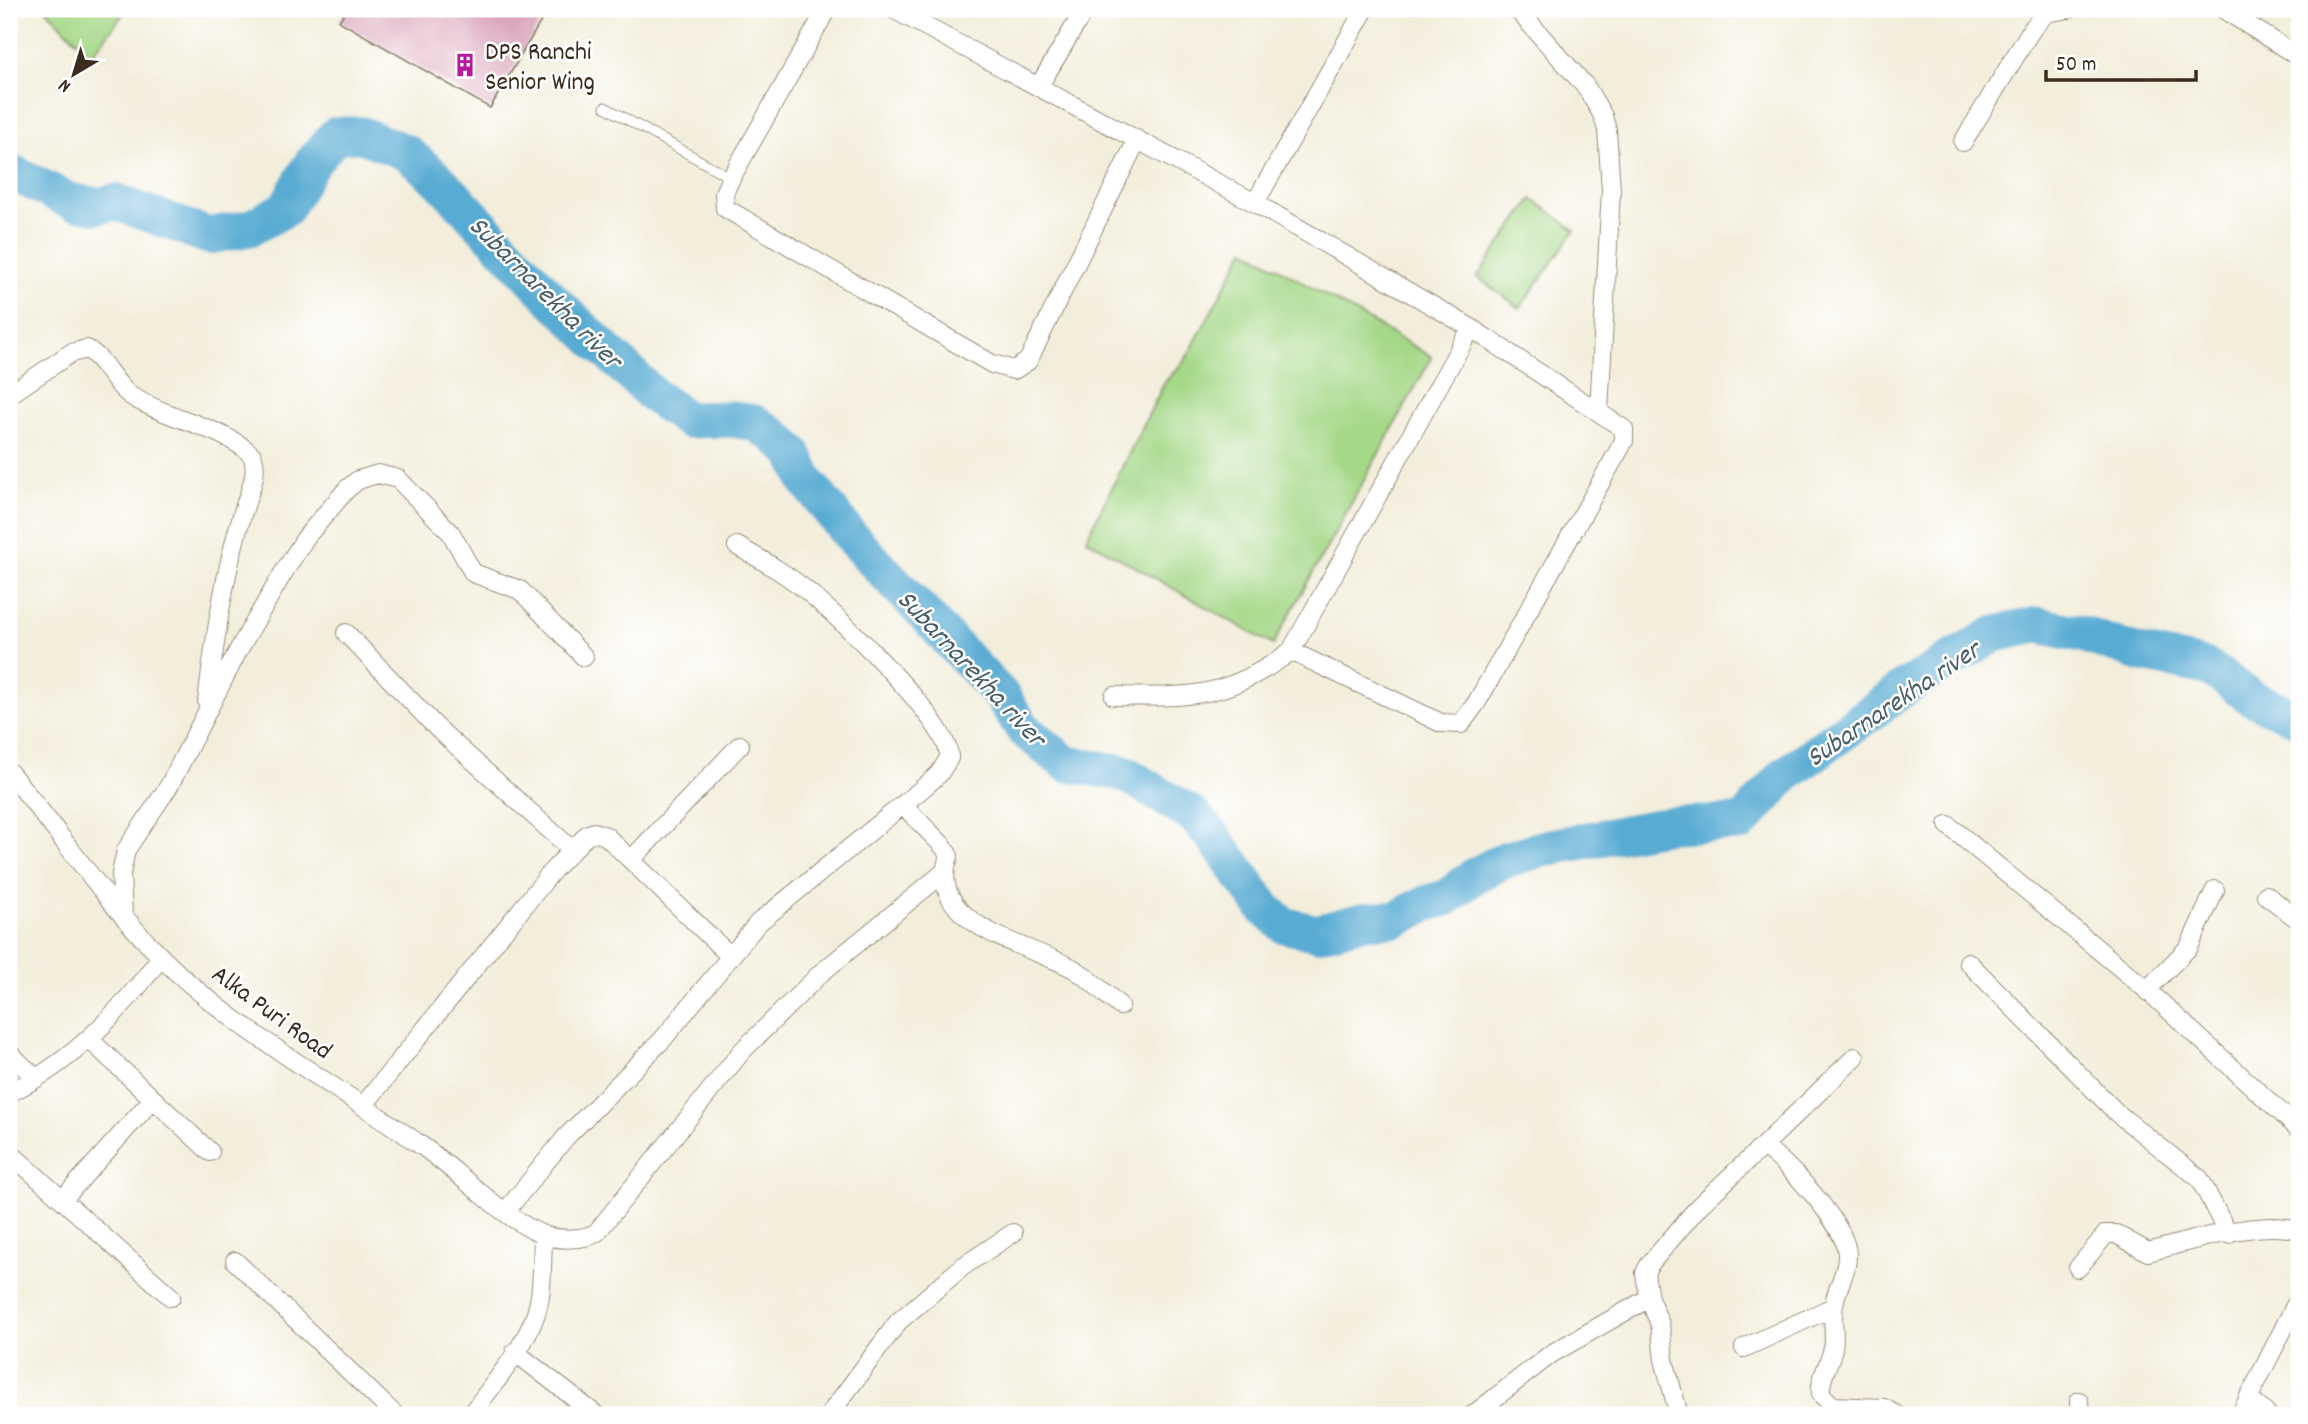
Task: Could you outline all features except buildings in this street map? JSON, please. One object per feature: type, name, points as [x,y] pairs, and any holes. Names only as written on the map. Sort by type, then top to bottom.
[{"type":"street","points":[[827,9],[731,178],[723,203],[731,214],[992,364],[1014,370],[1028,362],[1138,140]]},
{"type":"street","points":[[893,9],[1255,203],[1471,328],[1624,429],[1623,441],[1465,722],[1451,726],[1441,723],[1291,651]]},
{"type":"street","points":[[1039,86],[1085,9]]},
{"type":"street","points":[[1255,203],[1365,9]]},
{"type":"street","points":[[1517,9],[1586,87],[1603,116],[1607,130],[1611,190],[1599,411]]},
{"type":"street","points":[[1963,142],[2032,29],[2046,13],[2069,9]]},
{"type":"street","points":[[2223,9],[2299,57]]},
{"type":"street","points":[[1114,696],[1167,698],[1211,693],[1262,673],[1291,651],[1471,328]]},
{"type":"street","points":[[9,395],[71,353],[87,349],[130,395],[154,409],[236,441],[252,455],[255,474],[228,574],[206,715]]},
{"type":"street","points":[[123,916],[121,874],[126,850],[169,786],[239,649],[306,537],[358,480],[378,474],[398,480],[451,533],[472,573],[520,590],[584,657]]},
{"type":"street","points":[[506,1211],[566,1137],[663,1039],[758,923],[903,805],[946,766],[950,749],[946,740],[930,715],[901,683],[813,596],[769,564],[737,546]]},
{"type":"street","points":[[346,633],[436,727],[572,850]]},
{"type":"street","points":[[631,860],[740,745]]},
{"type":"street","name":"Alka Puri Road","points":[[9,772],[123,916],[161,957],[256,1032],[432,1153],[506,1211],[549,1237]]},
{"type":"street","points":[[903,805],[944,847],[949,856],[943,874],[948,899],[963,914],[993,933],[1075,970],[1120,1006]]},
{"type":"street","points":[[1948,825],[2147,990],[2299,1129]]},
{"type":"street","points":[[363,1106],[572,850],[594,832],[606,836],[730,956]]},
{"type":"street","points":[[473,1415],[515,1352],[539,1302],[549,1237],[592,1236],[597,1232],[742,1051],[821,973],[943,874]]},
{"type":"street","points":[[2147,990],[2189,947],[2215,890]]},
{"type":"street","points":[[2266,895],[2299,920]]},
{"type":"street","points":[[9,1093],[36,1078],[89,1040],[132,996],[161,957]]},
{"type":"street","points":[[1968,962],[2127,1122],[2200,1179],[2228,1234]]},
{"type":"street","points":[[89,1040],[210,1152]]},
{"type":"street","points":[[9,1053],[36,1078]]},
{"type":"street","points":[[1679,1415],[1664,1360],[1660,1324],[1649,1298],[1645,1273],[1699,1206],[1855,1057]]},
{"type":"street","points":[[64,1198],[153,1099]]},
{"type":"street","points":[[1763,1146],[1782,1161],[1836,1224],[1845,1239],[1845,1270],[1833,1307],[1834,1341],[1820,1386],[1821,1394],[1833,1406],[1884,1408],[1897,1415]]},
{"type":"street","points":[[9,1152],[64,1198],[172,1297]]},
{"type":"street","points":[[2078,1268],[2106,1234],[2116,1234],[2148,1252],[2189,1240],[2277,1227],[2299,1231]]},
{"type":"street","points":[[829,1415],[898,1322],[962,1267],[1013,1233]]},
{"type":"street","points":[[235,1261],[395,1415]]},
{"type":"street","points":[[1473,1415],[1542,1360],[1649,1298]]},
{"type":"street","points":[[2240,1415],[2299,1298]]},
{"type":"street","points":[[1744,1348],[1833,1307]]},
{"type":"street","points":[[515,1352],[596,1415]]},
{"type":"street","points":[[2248,1398],[2268,1415]]},
{"type":"lane","points":[[605,107],[731,178]]},
{"type":"green space","points":[[46,9],[127,9],[91,56]]},
{"type":"green space","points":[[1532,199],[1575,230],[1520,308],[1477,277]]},
{"type":"green space","points":[[1245,249],[1432,357],[1273,645],[1086,539],[1165,382],[1186,359]]},
{"type":"waterway","name":"Subarnarekha river","points":[[9,171],[70,201],[97,206],[116,202],[209,236],[250,228],[285,209],[312,163],[336,135],[362,135],[407,153],[440,181],[555,302],[653,395],[688,420],[732,419],[755,423],[794,453],[806,480],[850,536],[1001,695],[1024,730],[1067,764],[1124,773],[1193,815],[1212,835],[1265,909],[1284,925],[1317,933],[1363,921],[1397,919],[1424,904],[1446,898],[1474,876],[1507,859],[1545,848],[1669,825],[1742,823],[1785,775],[1907,686],[1995,634],[2038,625],[2085,635],[2139,653],[2208,667],[2252,698],[2299,719]]},
{"type":"place","name":"DPS Ranchi Senior Wing","points":[[465,65]]}]
